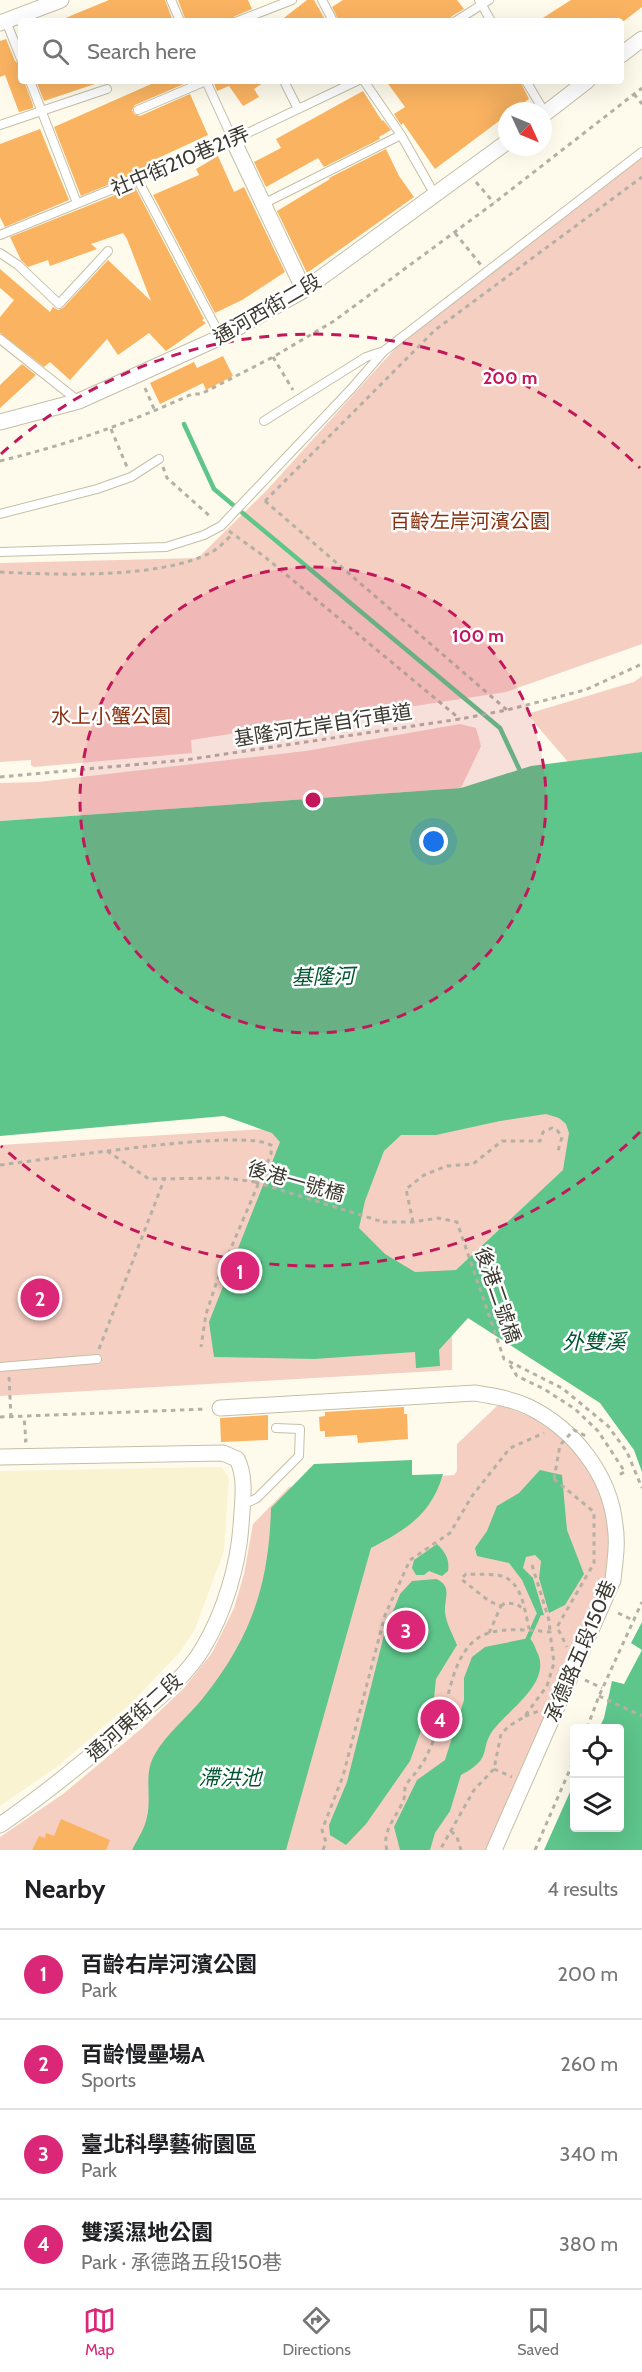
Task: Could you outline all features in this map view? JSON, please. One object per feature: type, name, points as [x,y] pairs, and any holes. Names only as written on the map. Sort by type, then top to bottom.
[{"type":"street","points":[[3,22],[35,4],[61,0]]},
{"type":"street","points":[[624,53],[642,39]]},
{"type":"street","points":[[552,108],[583,84]]},
{"type":"street","points":[[233,140],[304,290]]},
{"type":"street","name":"通河西街二段","points":[[0,422],[79,401],[221,338],[304,290],[498,149]]},
{"type":"street","name":"承德路五段150巷","points":[[220,1408],[475,1393],[505,1398],[529,1407],[560,1426],[591,1460],[604,1483],[611,1502],[616,1542],[613,1580],[494,1850]]},
{"type":"street","name":"通河東街二段","points":[[0,1457],[223,1453],[237,1459],[242,1468],[240,1536],[223,1606],[202,1649],[175,1683],[47,1792],[0,1825]]},
{"type":"lane","points":[[171,0],[179,18]]},
{"type":"lane","points":[[246,18],[292,0]]},
{"type":"lane","points":[[322,0],[331,18]]},
{"type":"lane","points":[[460,18],[483,2],[490,18]]},
{"type":"lane","points":[[3,22],[18,53]]},
{"type":"lane","points":[[31,84],[77,204]]},
{"type":"lane","points":[[138,110],[199,84]]},
{"type":"lane","points":[[207,84],[233,140]]},
{"type":"lane","points":[[285,84],[298,110]]},
{"type":"lane","name":"社中街210巷21弄","points":[[0,235],[233,140],[351,84]]},
{"type":"lane","points":[[366,84],[401,135],[436,196]]},
{"type":"lane","points":[[528,84],[537,102]]},
{"type":"lane","points":[[0,125],[107,89]]},
{"type":"lane","points":[[262,205],[401,135]]},
{"type":"lane","points":[[0,552],[166,547],[195,538],[221,526],[384,351],[642,152]]},
{"type":"lane","points":[[138,180],[221,338]]},
{"type":"lane","points":[[0,253],[18,265],[59,304],[108,251]]},
{"type":"lane","points":[[0,339],[79,401]]},
{"type":"lane","points":[[264,421],[366,357],[384,351]]},
{"type":"lane","points":[[0,514],[97,489],[131,477],[159,459]]},
{"type":"lane","points":[[4,1367],[97,1359]]},
{"type":"lane","points":[[242,1506],[257,1498],[299,1456],[300,1429],[276,1428]]},
{"type":"path","points":[[0,461],[111,429],[192,394],[201,394],[273,357],[334,321],[494,203],[642,88]]},
{"type":"path","points":[[634,94],[642,104]]},
{"type":"path","points":[[484,160],[491,168],[475,181],[494,203]]},
{"type":"path","points":[[265,501],[435,330],[642,177]]},
{"type":"path","points":[[454,232],[486,271]]},
{"type":"path","points":[[273,357],[299,399]]},
{"type":"path","points":[[145,388],[155,411]]},
{"type":"path","points":[[111,429],[131,477]]},
{"type":"path","points":[[159,459],[167,478],[221,526],[266,558],[460,719]]},
{"type":"path","points":[[254,491],[507,710]]},
{"type":"path","points":[[0,572],[35,574],[127,572],[175,566],[212,552],[233,534]]},
{"type":"path","name":"基隆河左岸自行車道","points":[[0,777],[185,760],[460,719],[507,710],[585,690],[642,664]]},
{"type":"path","points":[[413,1222],[406,1189],[424,1175],[447,1166],[473,1164],[502,1141],[540,1141],[543,1132],[552,1128],[562,1137],[558,1151]]},
{"type":"path","points":[[0,1165],[107,1151],[228,1140],[266,1141],[272,1146],[271,1154],[217,1281],[206,1314],[201,1347]]},
{"type":"path","points":[[97,1359],[101,1340],[164,1180],[149,1179],[107,1151]]},
{"type":"path","name":"後港一號橋","points":[[164,1180],[226,1178],[255,1182],[383,1222],[413,1222],[438,1218],[457,1222]]},
{"type":"path","name":"後港二號橋","points":[[457,1222],[504,1359],[562,1388],[608,1426],[627,1452],[642,1488]]},
{"type":"path","points":[[4,1367],[11,1417]]},
{"type":"path","points":[[0,1417],[220,1408]]},
{"type":"path","points":[[15,1441],[26,1441],[24,1416]]},
{"type":"path","points":[[323,1850],[326,1842],[322,1830],[343,1776],[385,1616],[410,1560],[450,1533],[472,1496],[510,1448],[560,1426]]},
{"type":"path","points":[[569,1651],[557,1627],[594,1563],[594,1512],[554,1479],[560,1445],[574,1430],[588,1437]]},
{"type":"path","points":[[440,1850],[474,1790],[494,1769],[501,1734],[524,1717],[546,1686],[554,1663],[550,1632],[532,1565]]},
{"type":"path","points":[[501,1606],[489,1601],[462,1578],[466,1575],[503,1576],[519,1591],[531,1630]]},
{"type":"path","points":[[588,1724],[598,1696],[642,1602]]},
{"type":"path","points":[[489,1633],[501,1606],[505,1603],[512,1603],[524,1609]]},
{"type":"path","points":[[618,1613],[635,1621]]},
{"type":"path","points":[[387,1850],[391,1821],[404,1799],[405,1787],[425,1761],[441,1722],[456,1672],[469,1646],[479,1637],[489,1633],[531,1630],[550,1632]]},
{"type":"path","points":[[580,1678],[602,1688]]},
{"type":"path","points":[[598,1696],[642,1716]]},
{"type":"path","points":[[535,1850],[570,1769]]},
{"type":"path","points":[[451,1831],[457,1837],[461,1850]]},
{"type":"shaded area","points":[[221,1467],[229,1478],[224,1551],[195,1629],[180,1652],[132,1702],[58,1766],[0,1806],[0,1471]]},
{"type":"green space","name":"百齡左岸河濱公園","points":[[642,152],[642,644],[506,692],[191,740],[192,753],[34,767],[31,765],[31,760],[0,762],[0,563],[198,558],[267,490],[409,333]]},
{"type":"green space","points":[[642,676],[642,752],[568,762],[527,714],[634,682]]},
{"type":"green space","points":[[460,724],[476,728],[481,746],[461,788],[0,821],[0,783],[38,782],[306,751]]},
{"type":"green space","points":[[566,1111],[572,1144],[566,1180],[452,1311],[452,1370],[0,1396],[0,1145]]},
{"type":"green space","points":[[499,1404],[533,1418],[568,1442],[599,1486],[613,1540],[607,1587],[490,1850],[0,1850],[0,1837],[63,1794],[141,1729],[184,1688],[212,1653],[234,1608],[244,1574],[253,1524],[289,1487],[454,1475],[457,1471],[457,1444]]},
{"type":"water","points":[[642,752],[642,1472],[634,1450],[600,1403],[468,1318],[439,1350],[440,1366],[416,1368],[415,1352],[314,1359],[214,1357],[209,1322],[280,1142],[272,1133],[224,1116],[0,1136],[0,821],[461,788],[531,766]],"holes":[[[546,1114],[559,1118],[566,1124],[569,1133],[563,1170],[456,1270],[415,1272],[385,1254],[359,1228],[365,1201],[384,1151],[401,1135],[436,1135]]]},
{"type":"water","name":"滯洪池","points":[[412,1460],[412,1475],[443,1474],[432,1500],[416,1519],[371,1548],[286,1850],[132,1850],[147,1817],[149,1769],[155,1754],[165,1739],[220,1676],[245,1632],[261,1586],[266,1562],[271,1508],[314,1464]]},
{"type":"water","points":[[540,1470],[562,1475],[567,1530],[584,1574],[565,1605],[549,1613],[539,1578],[541,1561],[535,1555],[526,1557],[523,1568],[533,1578],[544,1615],[538,1616],[522,1580],[509,1563],[477,1556],[475,1548],[487,1531],[497,1506],[519,1493]]},
{"type":"water","points":[[437,1544],[446,1556],[448,1571],[442,1576],[429,1571],[424,1575],[416,1575],[412,1568],[414,1560]]},
{"type":"water","points":[[436,1579],[446,1589],[446,1616],[457,1645],[436,1679],[433,1708],[422,1728],[410,1761],[366,1824],[346,1845],[330,1835],[329,1825],[347,1782],[385,1631],[400,1594],[412,1581]]},
{"type":"water","points":[[642,1622],[642,1650],[631,1643]]},
{"type":"water","points":[[529,1638],[538,1654],[540,1665],[539,1675],[534,1685],[494,1729],[478,1763],[461,1775],[450,1811],[435,1833],[430,1850],[400,1850],[394,1827],[417,1780],[445,1760],[464,1700],[464,1678],[472,1657],[485,1647]]},
{"type":"water","points":[[642,1650],[642,1850],[544,1850],[570,1792],[570,1832],[624,1832],[624,1724],[601,1724],[612,1681],[624,1684]]},
{"type":"building","points":[[109,0],[165,0],[172,18],[65,18]]},
{"type":"building","points":[[178,0],[248,0],[252,9],[234,18],[185,18]]},
{"type":"building","points":[[307,0],[314,0],[324,18],[284,18]]},
{"type":"building","points":[[343,0],[457,0],[464,9],[451,18],[338,18],[332,7]]},
{"type":"building","points":[[571,0],[642,0],[642,7],[624,21],[624,18],[543,18]]},
{"type":"building","points":[[6,39],[18,63],[18,84],[25,84],[33,108],[19,112],[5,75],[0,77],[0,41]]},
{"type":"building","points":[[37,84],[95,84],[44,101]]},
{"type":"building","points":[[151,84],[184,84],[135,105],[132,110],[134,114],[140,116],[190,94],[208,135],[156,159],[157,162],[134,174],[81,196],[54,127]]},
{"type":"building","points":[[214,84],[262,84],[254,89],[259,97],[243,106],[229,86],[217,91]]},
{"type":"building","points":[[388,84],[522,84],[529,99],[525,102],[498,102],[498,122],[435,169],[403,123],[401,125],[394,114],[405,107]]},
{"type":"building","points":[[363,91],[382,121],[391,130],[379,137],[380,139],[324,167],[318,158],[266,187],[254,162],[281,148],[276,139]]},
{"type":"building","points":[[40,129],[69,200],[5,227],[0,217],[0,144]]},
{"type":"building","points":[[386,149],[399,176],[414,197],[307,273],[277,211],[329,178]]},
{"type":"building","points":[[218,156],[234,192],[244,187],[285,272],[242,300],[215,313],[153,195],[199,175],[196,169]]},
{"type":"building","points":[[135,187],[204,319],[202,320],[206,323],[166,351],[149,333],[118,355],[107,339],[70,380],[50,362],[44,367],[0,333],[0,317],[14,300],[0,288],[0,269],[50,312],[53,307],[58,310],[63,308],[108,260],[151,301],[127,239],[123,233],[91,244],[97,249],[50,266],[48,260],[28,267],[21,260],[10,237]]},
{"type":"building","points":[[223,356],[233,376],[206,390],[203,383],[160,404],[150,383],[194,362],[197,368]]},
{"type":"building","points":[[22,364],[36,375],[0,408],[0,385]]},
{"type":"building","points":[[404,1407],[404,1414],[407,1414],[408,1439],[358,1443],[357,1435],[325,1437],[325,1431],[320,1431],[319,1417],[325,1416],[325,1412]]},
{"type":"building","points":[[268,1415],[268,1440],[221,1442],[220,1418]]},
{"type":"building","points":[[61,1819],[110,1840],[106,1850],[32,1850],[39,1836],[45,1838],[46,1833],[54,1836]]},
{"type":"waterway","points":[[184,424],[214,489],[500,728],[522,775]]},
{"type":"waterway","points":[[526,1643],[538,1616]]},
{"type":"place","name":"百齡右岸河濱公園","points":[[240,1271]]},
{"type":"place","name":"百齡慢壘場A","points":[[40,1298]]},
{"type":"place","name":"臺北科學藝術園區","points":[[406,1630]]},
{"type":"place","name":"雙溪濕地公園","points":[[440,1719]]},
{"type":"park label","name":"水上小蟹公園","points":[[111,716]]},
{"type":"water label","name":"基隆河","points":[[323,977]]},
{"type":"water label","name":"外雙溪","points":[[594,1342]]}]
